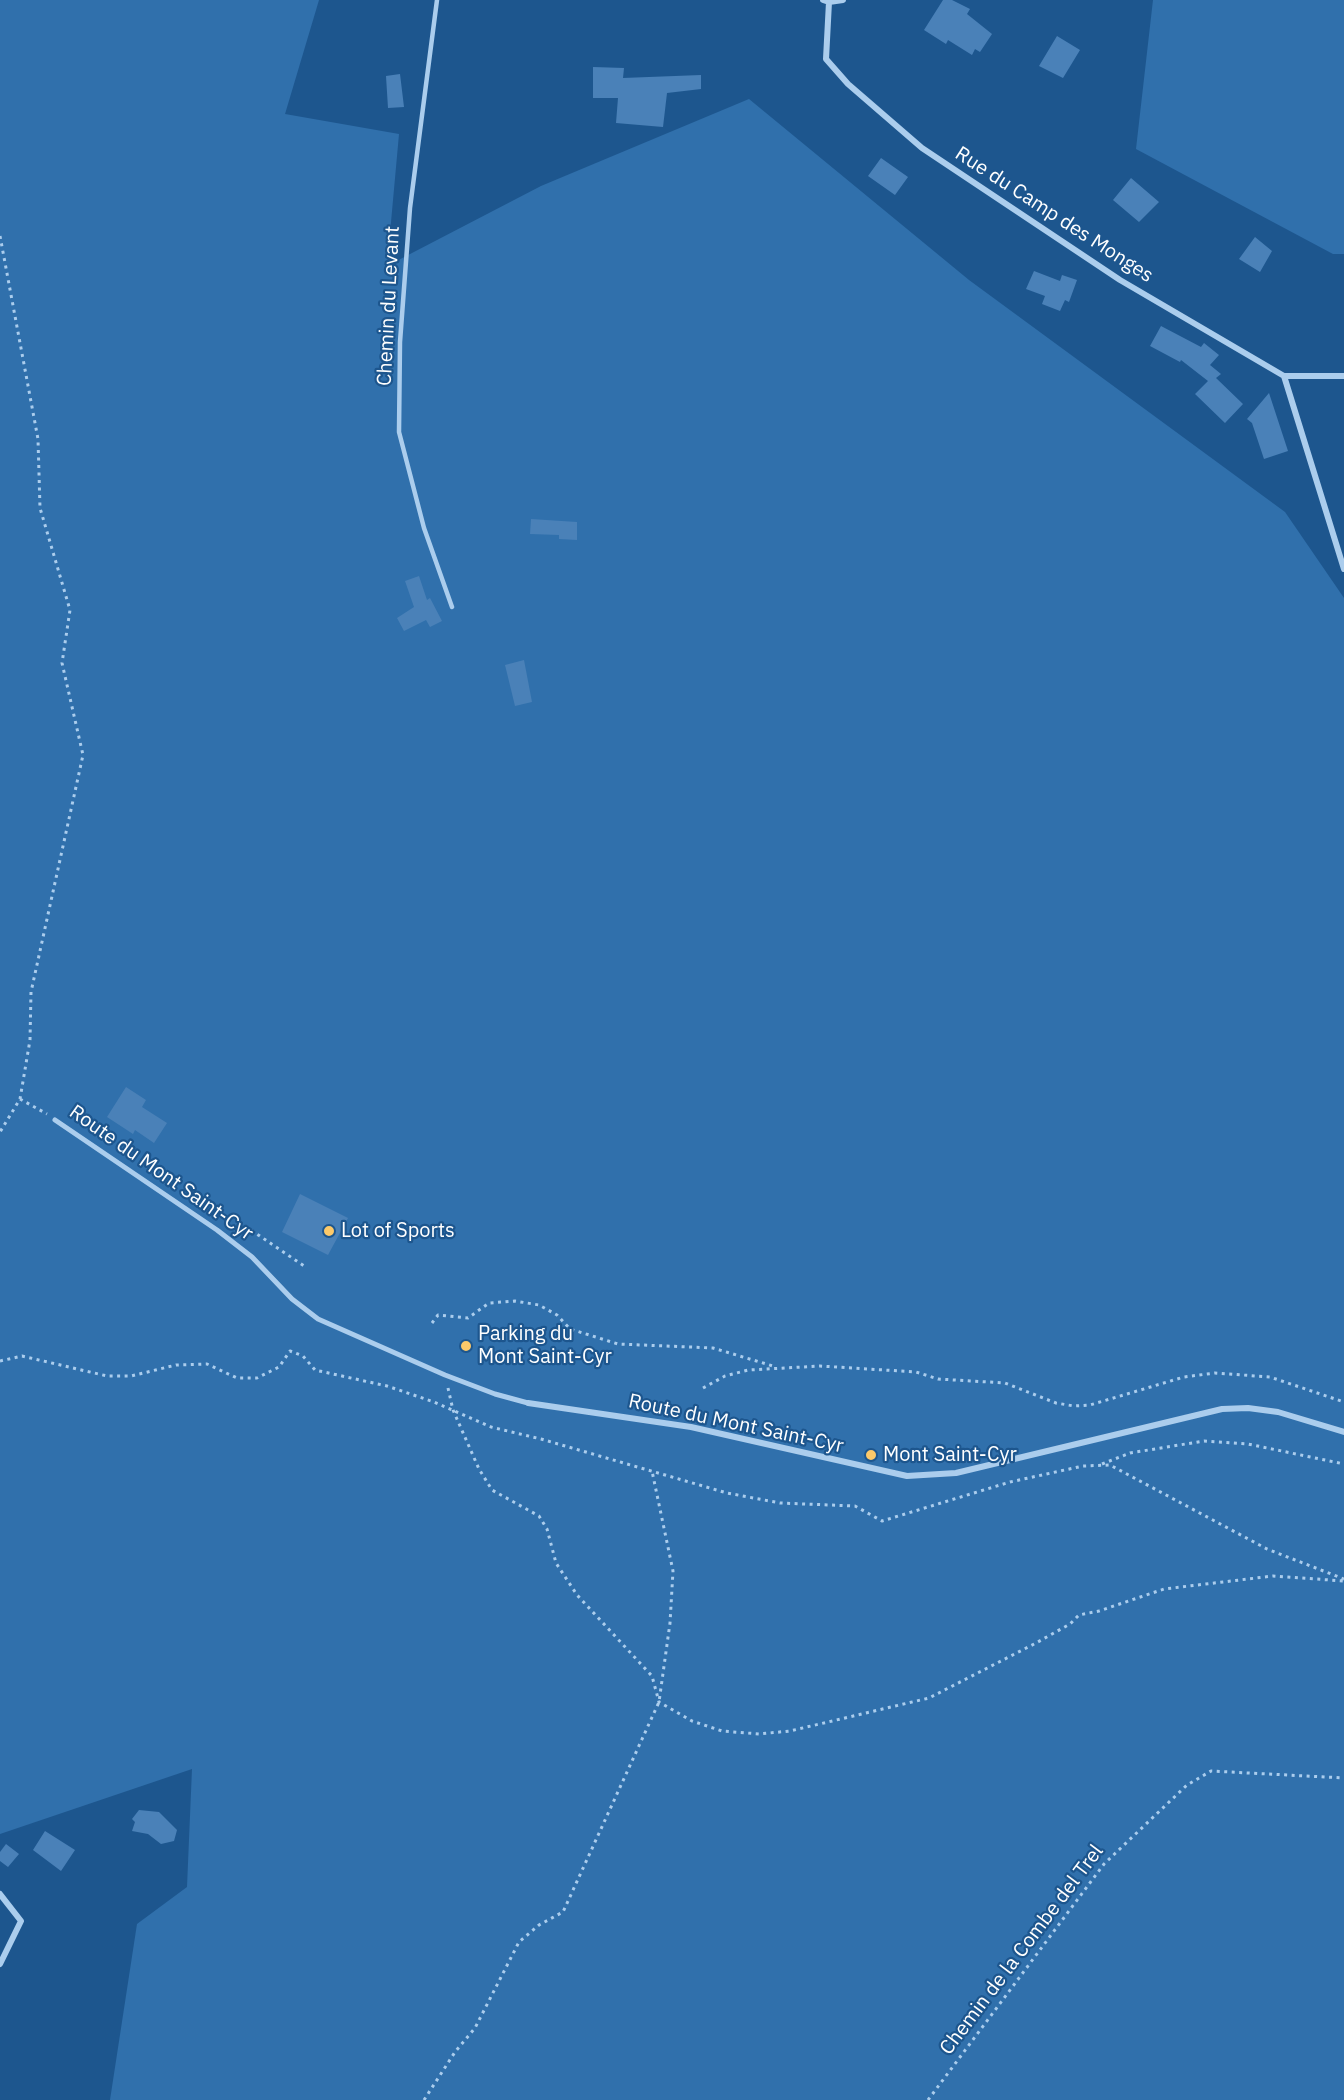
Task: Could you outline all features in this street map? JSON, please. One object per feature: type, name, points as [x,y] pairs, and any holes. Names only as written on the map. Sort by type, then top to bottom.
[{"type":"street","points":[[826,1],[843,0]]},
{"type":"street","name":"Rue du Camp des Monges","points":[[826,1],[826,59],[848,84],[922,148],[1120,280],[1284,376]]},
{"type":"street","points":[[1344,376],[1284,376],[1344,569]]},
{"type":"street","name":"Route du Mont Saint-Cyr","points":[[55,1120],[217,1230],[252,1257],[292,1299],[318,1319],[445,1375],[495,1394],[528,1403],[691,1427],[907,1476],[956,1473],[1222,1409],[1248,1408],[1278,1412],[1344,1432]]},
{"type":"street","points":[[0,1894],[21,1921],[0,1964]]},
{"type":"lane","name":"Chemin du Levant","points":[[437,0],[410,208],[400,342],[399,432],[424,528],[452,607]]},
{"type":"path","points":[[0,236],[38,440],[40,508],[70,610],[62,663],[83,755],[31,992],[30,1040],[20,1099],[0,1132]]},
{"type":"path","name":"Route du Mont Saint-Cyr","points":[[20,1099],[55,1120]]},
{"type":"path","points":[[245,1226],[307,1268]]},
{"type":"path","points":[[432,1323],[438,1315],[468,1318],[489,1303],[515,1301],[539,1305],[557,1315],[570,1329],[618,1344],[712,1347],[777,1368]]},
{"type":"path","points":[[0,1361],[22,1356],[107,1376],[131,1376],[176,1365],[207,1365],[237,1378],[257,1378],[279,1367],[290,1351],[303,1356],[315,1370],[387,1386],[453,1410],[491,1427],[727,1493],[770,1501],[855,1506],[882,1521],[1010,1482],[1101,1464],[1130,1453],[1204,1441],[1248,1444],[1344,1464]]},
{"type":"path","points":[[704,1388],[735,1373],[820,1366],[916,1372],[938,1379],[1005,1383],[1056,1404],[1074,1406],[1090,1405],[1184,1377],[1215,1373],[1269,1377],[1344,1402]]},
{"type":"path","points":[[445,1375],[453,1410],[479,1469],[492,1490],[539,1516],[547,1529],[556,1563],[577,1595],[652,1676],[659,1702],[692,1721],[722,1731],[759,1734],[790,1731],[929,1698],[1036,1643],[1070,1624],[1079,1615],[1099,1611],[1164,1589],[1273,1576],[1344,1580]]},
{"type":"path","points":[[1101,1464],[1120,1470],[1267,1549],[1344,1580]]},
{"type":"path","points":[[424,2100],[455,2052],[475,2028],[519,1942],[539,1925],[563,1911],[659,1702],[670,1623],[673,1571],[652,1471]]},
{"type":"path","name":"Chemin de la Combe del Trel","points":[[928,2100],[1104,1864],[1187,1785],[1210,1771],[1344,1778]]},
{"type":"shaded area","points":[[0,0],[319,0],[285,114],[399,134],[387,266],[541,186],[749,99],[969,280],[1285,512],[1344,598],[1344,2100],[110,2100],[137,1924],[187,1887],[192,1769],[0,1834]]},
{"type":"shaded area","points":[[1153,0],[1344,0],[1344,254],[1333,254],[1136,149]]},
{"type":"building","points":[[943,0],[952,0],[970,9],[967,14],[992,34],[980,52],[975,49],[972,55],[948,40],[946,44],[924,30]]},
{"type":"building","points":[[1057,36],[1080,50],[1063,78],[1039,66]]},
{"type":"building","points":[[593,67],[624,68],[623,78],[701,75],[701,89],[667,93],[663,127],[616,123],[618,98],[593,98]]},
{"type":"building","points":[[400,74],[404,107],[388,108],[386,76]]},
{"type":"building","points":[[881,158],[908,177],[895,195],[868,176]]},
{"type":"building","points":[[1131,178],[1159,202],[1139,222],[1113,200]]},
{"type":"building","points":[[1255,237],[1272,251],[1260,272],[1239,259]]},
{"type":"building","points":[[1034,271],[1060,281],[1062,275],[1077,280],[1069,302],[1065,300],[1060,311],[1042,304],[1045,296],[1026,289]]},
{"type":"building","points":[[1161,326],[1201,347],[1204,343],[1219,355],[1210,365],[1221,374],[1216,378],[1243,404],[1225,423],[1195,394],[1208,381],[1181,360],[1180,362],[1150,346]]},
{"type":"building","points":[[1269,393],[1288,451],[1264,459],[1252,423],[1247,419]]},
{"type":"building","points":[[531,519],[577,522],[577,540],[559,539],[559,535],[530,534]]},
{"type":"building","points":[[419,576],[427,600],[430,598],[442,621],[430,627],[426,620],[404,631],[397,618],[414,607],[405,581]]},
{"type":"building","points":[[524,660],[532,702],[515,706],[505,665]]},
{"type":"building","points":[[126,1087],[146,1100],[142,1107],[167,1123],[154,1143],[135,1130],[133,1134],[107,1117]]},
{"type":"building","points":[[300,1194],[348,1218],[328,1255],[282,1232]]},
{"type":"building","points":[[139,1810],[159,1812],[177,1830],[174,1841],[161,1844],[148,1834],[132,1831],[135,1822],[132,1819]]},
{"type":"building","points":[[45,1831],[75,1850],[61,1871],[33,1850]]},
{"type":"building","points":[[6,1844],[19,1854],[8,1867],[0,1861],[0,1852]]},
{"type":"place","name":"Lot of Sports","points":[[329,1231]]},
{"type":"place","name":"Parking du Mont Saint-Cyr","points":[[466,1346]]},
{"type":"place","name":"Mont Saint-Cyr","points":[[871,1455]]}]
